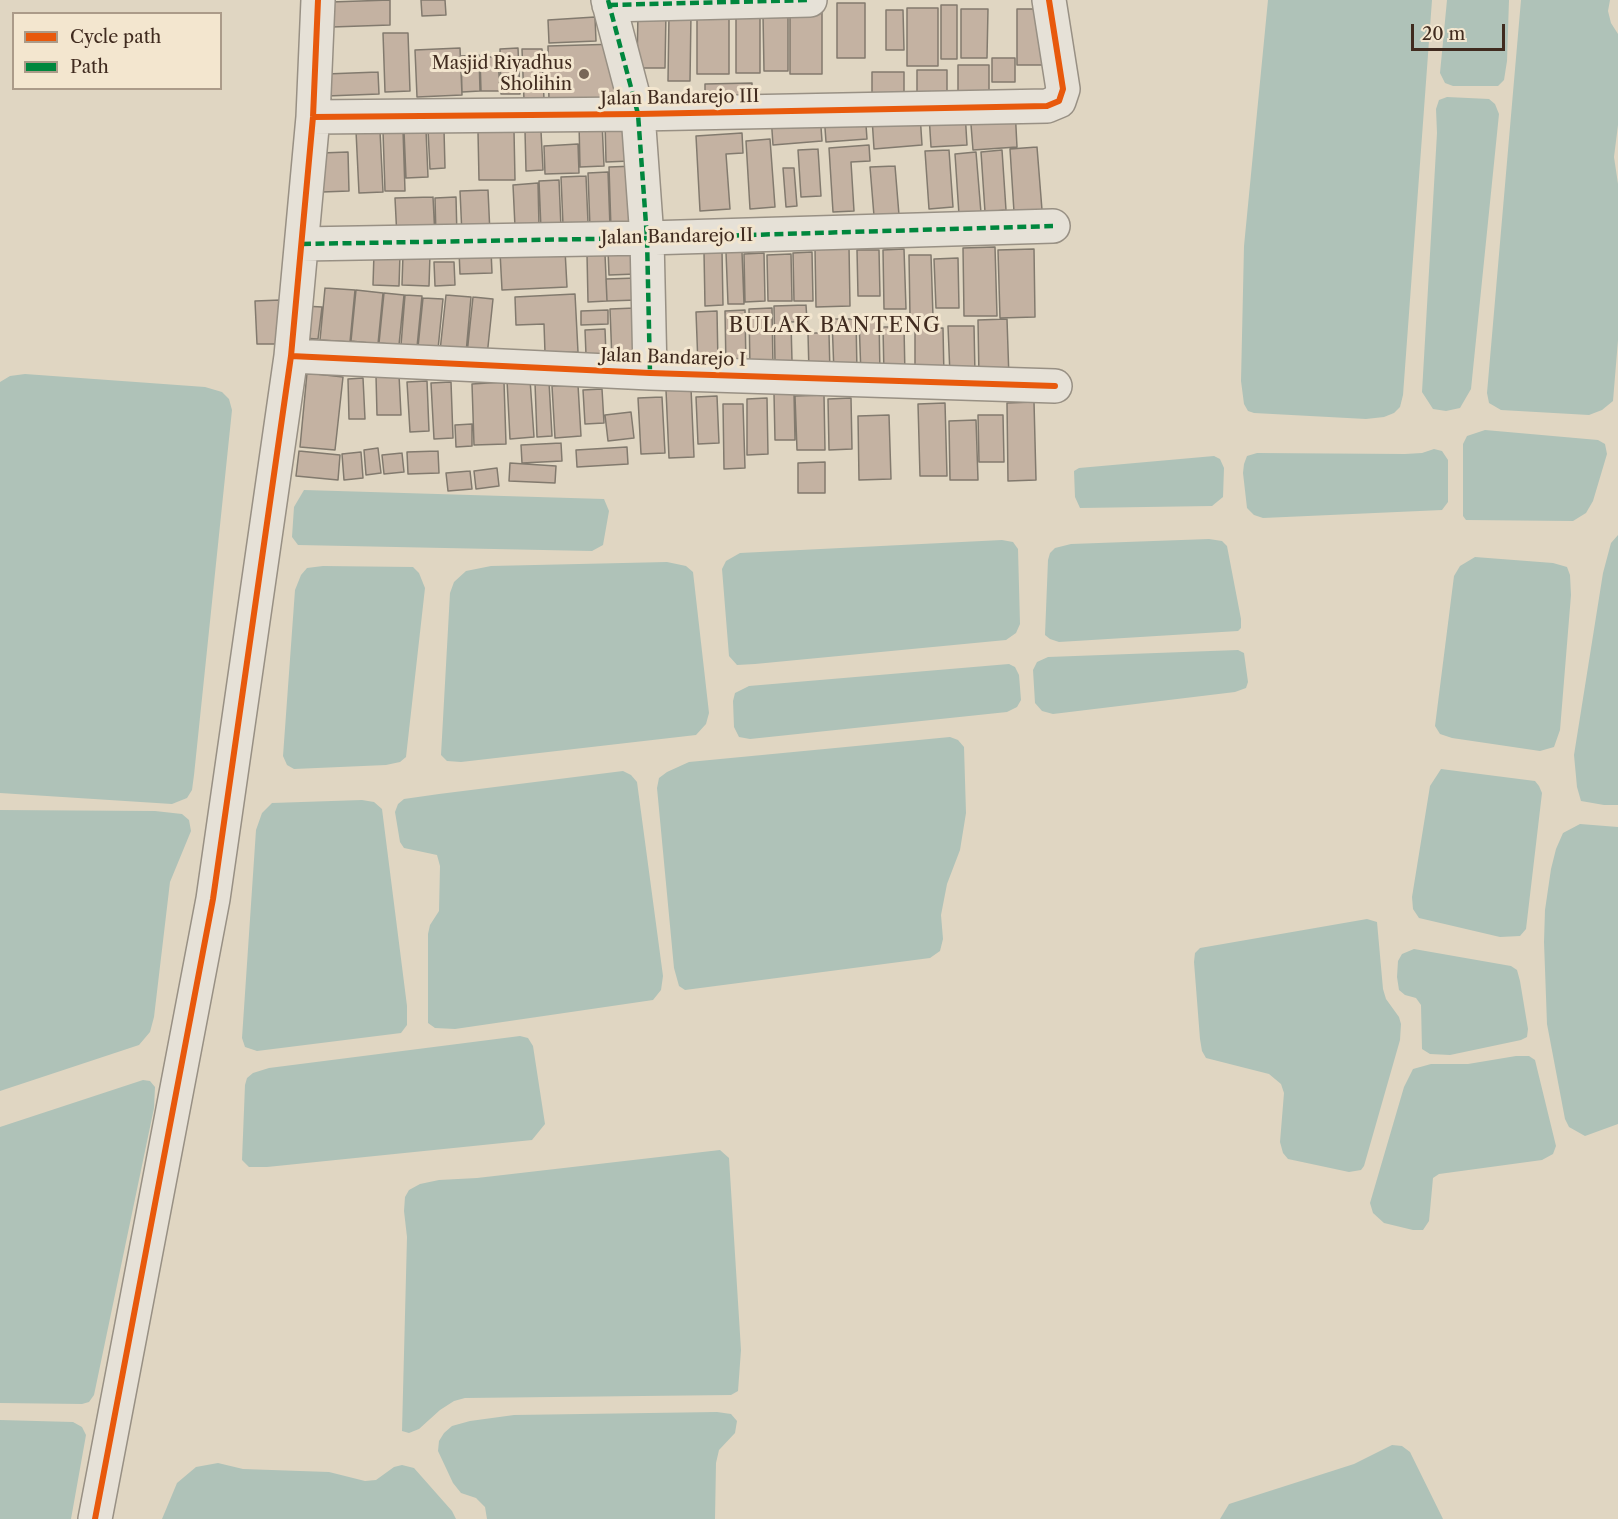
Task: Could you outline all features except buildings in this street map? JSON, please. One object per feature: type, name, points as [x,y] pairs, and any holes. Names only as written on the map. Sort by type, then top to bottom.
[{"type":"street","points":[[95,1519],[213,899],[291,356],[314,117],[318,0]]},
{"type":"street","points":[[650,373],[647,238],[638,114],[609,3],[810,0]]},
{"type":"street","name":"Jalan Bandarejo III","points":[[314,117],[638,114],[1047,106],[1059,101],[1063,89],[1048,0]]},
{"type":"street","name":"Jalan Bandarejo II","points":[[302,244],[647,238],[1053,226]]},
{"type":"street","name":"Jalan Bandarejo I","points":[[291,356],[650,373],[1055,386]]},
{"type":"shaded area","points":[[1268,0],[1432,0],[1403,395],[1400,407],[1394,413],[1384,417],[1366,419],[1254,413],[1248,411],[1244,404],[1241,381],[1244,246]]},
{"type":"shaded area","points":[[1447,0],[1509,0],[1507,61],[1504,80],[1498,86],[1453,86],[1445,83],[1440,73]]},
{"type":"shaded area","points":[[1521,0],[1610,0],[1608,11],[1611,23],[1618,34],[1618,125],[1614,157],[1618,184],[1618,340],[1613,401],[1602,410],[1589,415],[1501,410],[1489,403],[1487,393]]},
{"type":"shaded area","points":[[1447,97],[1489,99],[1495,104],[1499,114],[1471,389],[1460,408],[1446,411],[1433,409],[1422,392],[1437,133],[1436,109],[1439,100]]},
{"type":"shaded area","points":[[25,374],[205,387],[222,392],[229,399],[232,410],[192,790],[187,798],[172,804],[0,793],[0,382],[10,376]]},
{"type":"shaded area","points":[[1485,430],[1598,440],[1605,444],[1607,454],[1593,501],[1586,513],[1573,521],[1466,520],[1463,516],[1463,444],[1467,436]]},
{"type":"shaded area","points":[[1434,449],[1442,451],[1448,460],[1448,502],[1442,510],[1263,518],[1254,515],[1247,508],[1243,473],[1247,456],[1257,453],[1405,454],[1422,453]]},
{"type":"shaded area","points":[[1214,456],[1220,459],[1224,468],[1223,497],[1212,506],[1080,508],[1075,497],[1074,471],[1079,468]]},
{"type":"shaded area","points":[[304,490],[604,499],[609,511],[603,545],[592,551],[298,545],[292,537],[294,507]]},
{"type":"shaded area","points":[[1618,535],[1618,805],[1604,805],[1581,801],[1577,787],[1574,755],[1603,573],[1611,543]]},
{"type":"shaded area","points":[[1209,539],[1222,541],[1227,546],[1241,619],[1241,628],[1238,631],[1059,642],[1045,635],[1048,560],[1055,548],[1071,544]]},
{"type":"shaded area","points":[[1002,540],[1013,542],[1018,549],[1020,624],[1016,633],[1006,640],[755,664],[737,665],[729,656],[722,569],[726,561],[740,553]]},
{"type":"shaded area","points":[[1475,557],[1553,563],[1567,567],[1570,575],[1571,595],[1560,730],[1554,747],[1540,751],[1452,738],[1440,734],[1435,726],[1454,576],[1460,566]]},
{"type":"shaded area","points":[[667,562],[686,566],[693,572],[709,713],[706,724],[696,735],[461,762],[447,761],[441,755],[450,593],[454,582],[466,571],[491,566]]},
{"type":"shaded area","points":[[323,566],[413,567],[419,573],[425,588],[406,757],[400,762],[386,765],[294,769],[287,765],[283,756],[295,590],[301,575],[307,568]]},
{"type":"shaded area","points":[[1238,650],[1244,653],[1248,682],[1246,688],[1235,692],[1053,714],[1042,711],[1035,703],[1033,670],[1037,662],[1048,657]]},
{"type":"shaded area","points":[[1009,664],[1015,667],[1019,675],[1021,700],[1017,707],[1007,712],[750,739],[739,737],[734,727],[735,693],[749,686]]},
{"type":"shaded area","points":[[950,737],[958,740],[964,747],[966,813],[960,850],[947,884],[941,915],[943,939],[940,951],[930,958],[685,990],[679,986],[674,968],[657,788],[659,778],[689,762]]},
{"type":"shaded area","points":[[1441,769],[1535,781],[1539,786],[1542,793],[1526,929],[1520,936],[1500,937],[1419,918],[1413,909],[1412,897],[1430,786]]},
{"type":"shaded area","points":[[623,771],[637,782],[663,976],[661,990],[653,1000],[455,1029],[435,1028],[428,1023],[428,934],[430,925],[439,911],[440,866],[437,855],[404,848],[400,842],[395,812],[398,804],[404,799]]},
{"type":"shaded area","points":[[362,800],[374,802],[382,809],[407,1006],[407,1025],[401,1033],[257,1051],[245,1047],[242,1038],[256,830],[262,813],[272,803]]},
{"type":"shaded area","points":[[0,810],[155,811],[182,814],[189,820],[191,831],[170,882],[154,1017],[150,1032],[139,1045],[0,1091]]},
{"type":"shaded area","points":[[1580,824],[1618,827],[1618,1124],[1585,1136],[1569,1127],[1565,1119],[1547,1024],[1544,942],[1545,910],[1556,849],[1563,833]]},
{"type":"shaded area","points":[[1367,919],[1377,922],[1383,989],[1386,999],[1399,1017],[1400,1040],[1364,1166],[1361,1170],[1349,1172],[1288,1159],[1283,1153],[1280,1142],[1284,1093],[1281,1084],[1269,1074],[1206,1058],[1200,1039],[1194,962],[1195,953],[1200,948]]},
{"type":"shaded area","points":[[1414,949],[1511,966],[1517,970],[1528,1029],[1527,1037],[1450,1055],[1430,1054],[1422,1049],[1421,1005],[1416,998],[1405,995],[1399,990],[1397,977],[1398,961],[1402,954]]},
{"type":"shaded area","points":[[520,1036],[528,1038],[533,1046],[545,1124],[532,1140],[267,1167],[249,1167],[242,1160],[245,1085],[247,1078],[253,1073],[269,1068]]},
{"type":"shaded area","points":[[1529,1056],[1535,1060],[1556,1146],[1553,1154],[1542,1160],[1439,1174],[1433,1178],[1429,1221],[1423,1230],[1384,1223],[1373,1213],[1370,1203],[1404,1087],[1413,1069],[1431,1064],[1468,1064]]},
{"type":"shaded area","points":[[143,1080],[150,1081],[155,1087],[154,1108],[94,1395],[89,1402],[82,1404],[0,1403],[0,1127]]},
{"type":"shaded area","points":[[720,1150],[729,1158],[741,1350],[738,1391],[731,1395],[465,1398],[454,1401],[440,1410],[419,1429],[409,1433],[402,1431],[407,1237],[404,1211],[405,1197],[409,1190],[420,1184],[439,1180],[477,1178]]},
{"type":"shaded area","points":[[717,1412],[731,1414],[737,1421],[735,1433],[719,1450],[716,1463],[715,1519],[487,1519],[485,1507],[476,1498],[461,1493],[453,1483],[438,1451],[439,1441],[444,1433],[452,1426],[470,1421],[514,1415]]},
{"type":"shaded area","points":[[0,1420],[73,1422],[82,1427],[86,1435],[71,1519],[0,1519]]},
{"type":"shaded area","points":[[1392,1445],[1402,1446],[1410,1452],[1443,1519],[1220,1519],[1229,1504],[1354,1464]]},
{"type":"shaded area","points":[[218,1463],[243,1469],[329,1472],[365,1481],[376,1480],[394,1467],[402,1465],[414,1468],[452,1511],[456,1519],[162,1519],[177,1483],[196,1467]]},
{"type":"marked path","points":[[608,0],[638,114],[647,238],[650,373]]},
{"type":"marked path","points":[[609,5],[810,0]]},
{"type":"marked path","points":[[302,244],[647,238],[1053,226]]},
{"type":"cycle path","points":[[95,1519],[213,899],[291,356],[313,117],[318,0]]},
{"type":"cycle path","points":[[313,117],[638,114],[1047,106],[1059,101],[1063,89],[1049,0]]},
{"type":"cycle path","points":[[291,356],[650,373],[1055,386]]},
{"type":"place","name":"Masjid Riyadhus Sholihin","points":[[584,74]]},
{"type":"district","name":"BULAK BANTENG","points":[[835,326]]}]
